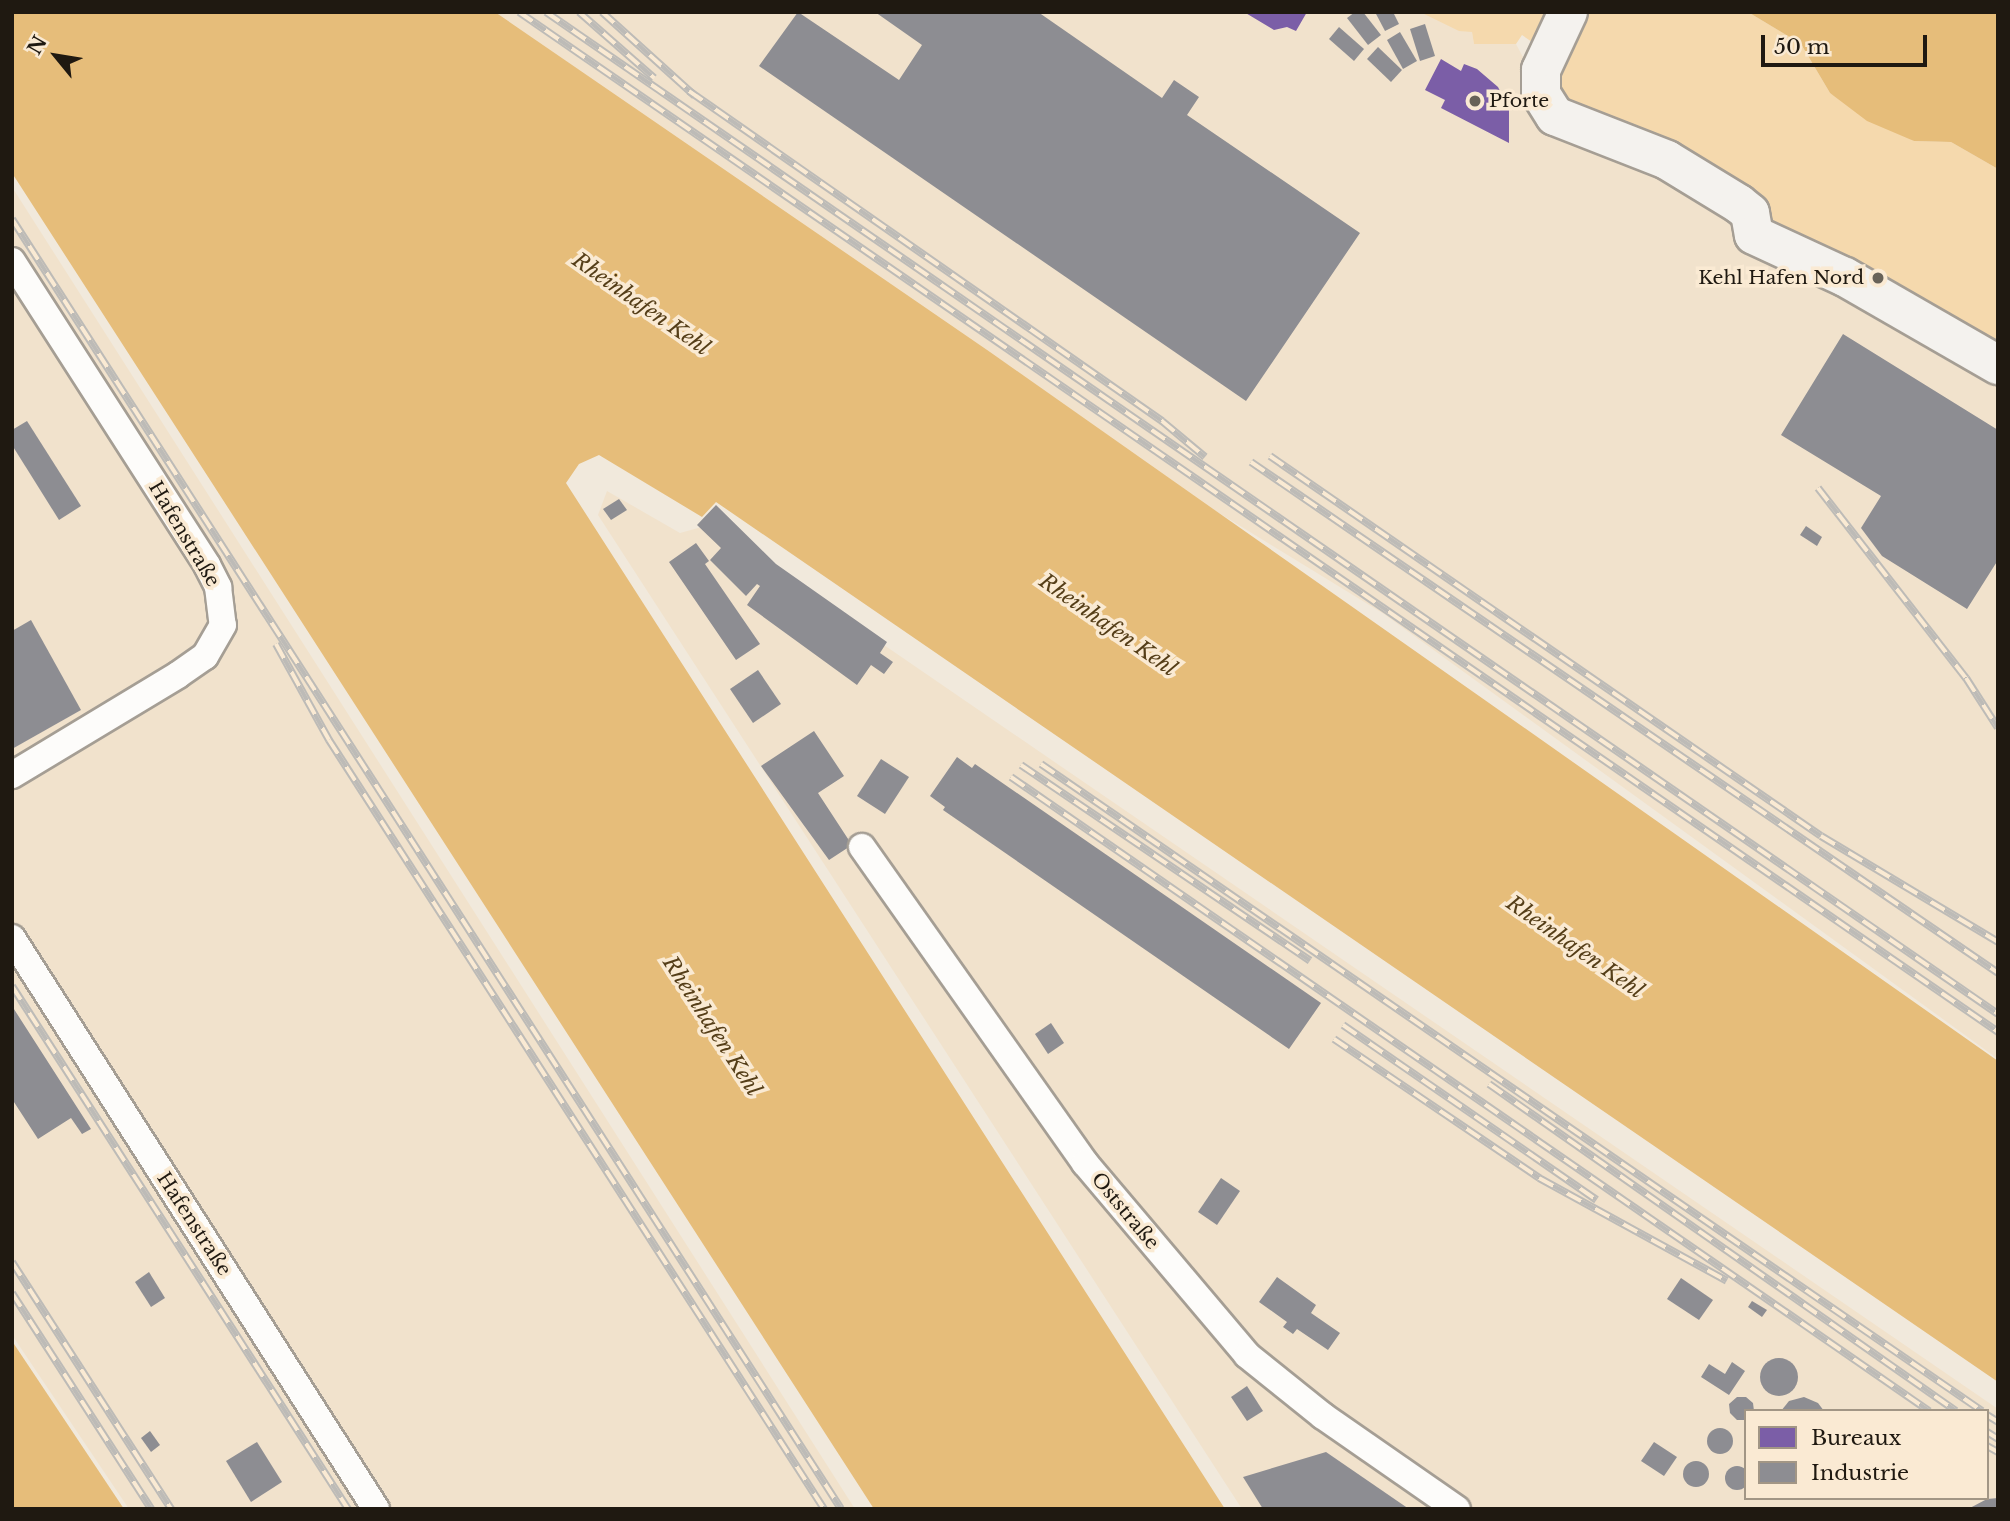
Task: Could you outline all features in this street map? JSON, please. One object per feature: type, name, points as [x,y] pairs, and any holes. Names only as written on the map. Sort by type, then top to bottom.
[{"type":"street","points":[[1569,12],[1548,49],[1539,81],[1555,117],[1667,160],[1750,213],[1754,235],[1845,276],[1998,365]]},
{"type":"street","name":"Hafenstraße","points":[[12,261],[207,565],[218,587],[223,625],[205,656],[12,775]]},
{"type":"street","name":"Oststraße","points":[[862,847],[1085,1163],[1247,1355],[1323,1416],[1457,1509]]},
{"type":"street","name":"Hafenstraße","points":[[12,938],[376,1509]]},
{"type":"shaded area","points":[[495,12],[1420,12],[1472,32],[1474,44],[1516,44],[1527,65],[1634,155],[1998,385],[1998,1059],[1384,614],[1206,505]]},
{"type":"shaded area","points":[[1420,12],[1553,12],[1535,44],[1522,35],[1516,44],[1474,44],[1472,32],[1459,31]]},
{"type":"shaded area","points":[[1557,12],[1748,12],[1801,44],[1830,93],[1914,141],[1951,142],[1998,169],[1998,354],[1786,237],[1755,203],[1580,120],[1548,80]]},
{"type":"shaded area","points":[[12,187],[855,1509],[129,1509],[12,1335]]},
{"type":"shaded area","points":[[607,491],[680,533],[709,525],[1998,1409],[1998,1509],[1242,1509],[598,515]]},
{"type":"water","name":"Rheinhafen Kehl","points":[[12,12],[495,12],[990,352],[1998,1061],[1998,1382],[716,502],[702,517],[599,455],[579,464],[566,483],[1225,1509],[874,1509],[12,173]]},
{"type":"water","points":[[1748,12],[1998,12],[1998,169],[1951,142],[1914,141],[1867,121],[1830,93],[1801,44]]},
{"type":"water","points":[[12,1341],[124,1509],[12,1509]]},
{"type":"building: Bureaux","points":[[1244,12],[1307,12],[1296,31],[1287,27],[1274,30]]},
{"type":"building: Bureaux","name":"Pforte","points":[[1441,59],[1461,71],[1464,64],[1477,69],[1498,87],[1509,109],[1509,143],[1441,108],[1445,100],[1425,90]]},
{"type":"building: Industrie","points":[[798,12],[899,80],[922,45],[875,12],[1038,12],[1162,98],[1174,80],[1199,97],[1187,115],[1360,233],[1246,401],[759,66]]},
{"type":"building: Industrie","points":[[1355,12],[1363,12],[1381,35],[1368,45],[1347,18]]},
{"type":"building: Industrie","points":[[1375,12],[1393,12],[1399,24],[1385,31]]},
{"type":"building: Industrie","points":[[1425,24],[1435,56],[1420,61],[1410,29]]},
{"type":"building: Industrie","points":[[1339,27],[1364,49],[1354,61],[1329,39]]},
{"type":"building: Industrie","points":[[1400,32],[1417,61],[1403,69],[1387,40]]},
{"type":"building: Industrie","points":[[1378,47],[1402,70],[1391,82],[1367,59]]},
{"type":"building: Industrie","points":[[1843,334],[1998,430],[1998,560],[1967,609],[1882,556],[1861,528],[1881,496],[1781,435]]},
{"type":"building: Industrie","points":[[27,421],[81,506],[59,520],[12,445],[12,430]]},
{"type":"building: Industrie","points":[[619,499],[627,510],[611,520],[603,509]]},
{"type":"building: Industrie","points":[[716,505],[776,564],[887,642],[880,653],[893,662],[884,674],[871,665],[857,685],[747,605],[760,586],[757,584],[746,596],[710,560],[721,548],[697,525]]},
{"type":"building: Industrie","points":[[1806,526],[1822,537],[1817,546],[1800,535]]},
{"type":"building: Industrie","points":[[696,543],[709,561],[705,564],[760,644],[736,660],[669,562]]},
{"type":"building: Industrie","points":[[31,620],[81,710],[12,749],[12,631]]},
{"type":"building: Industrie","points":[[758,670],[781,704],[753,723],[730,689]]},
{"type":"building: Industrie","points":[[814,731],[844,776],[818,793],[852,845],[829,860],[761,766]]},
{"type":"building: Industrie","points":[[957,757],[972,768],[975,764],[1321,1003],[1289,1049],[943,810],[945,807],[930,796]]},
{"type":"building: Industrie","points":[[881,759],[909,777],[885,814],[857,796]]},
{"type":"building: Industrie","points":[[12,1006],[91,1129],[82,1134],[71,1118],[38,1139],[12,1099]]},
{"type":"building: Industrie","points":[[1051,1023],[1064,1043],[1048,1054],[1035,1034]]},
{"type":"building: Industrie","points":[[1221,1178],[1240,1191],[1217,1225],[1198,1212]]},
{"type":"building: Industrie","points":[[149,1272],[165,1298],[151,1307],[135,1282]]},
{"type":"building: Industrie","points":[[1277,1277],[1316,1305],[1311,1313],[1340,1333],[1328,1350],[1297,1329],[1293,1334],[1283,1327],[1287,1322],[1259,1302]]},
{"type":"building: Industrie","points":[[1681,1278],[1713,1300],[1699,1320],[1667,1299]]},
{"type":"building: Industrie","points":[[1752,1301],[1767,1310],[1762,1317],[1748,1307]]},
{"type":"building: Industrie","points":[[1779,1358],[1793,1363],[1798,1377],[1793,1391],[1779,1396],[1765,1391],[1760,1377],[1765,1363]]},
{"type":"building: Industrie","points":[[1732,1362],[1745,1371],[1729,1395],[1701,1377],[1709,1364],[1725,1374]]},
{"type":"building: Industrie","points":[[1247,1386],[1263,1411],[1247,1421],[1231,1397]]},
{"type":"building: Industrie","points":[[1737,1397],[1746,1397],[1753,1403],[1754,1409],[1744,1409],[1744,1420],[1737,1420],[1730,1413],[1729,1404]]},
{"type":"building: Industrie","points":[[1804,1397],[1818,1403],[1822,1409],[1783,1409],[1789,1401]]},
{"type":"building: Industrie","points":[[1720,1428],[1729,1432],[1733,1441],[1729,1450],[1720,1454],[1711,1450],[1707,1441],[1711,1432]]},
{"type":"building: Industrie","points":[[150,1431],[160,1445],[151,1452],[141,1438]]},
{"type":"building: Industrie","points":[[257,1442],[282,1482],[251,1502],[226,1461]]},
{"type":"building: Industrie","points":[[1654,1442],[1677,1457],[1664,1476],[1641,1461]]},
{"type":"building: Industrie","points":[[1326,1452],[1409,1509],[1263,1509],[1243,1477]]},
{"type":"building: Industrie","points":[[1696,1461],[1705,1465],[1709,1474],[1705,1483],[1696,1487],[1687,1483],[1683,1474],[1687,1465]]},
{"type":"building: Industrie","points":[[1742,1467],[1744,1488],[1737,1490],[1728,1487],[1725,1478],[1728,1469]]},
{"type":"building: Industrie","points":[[1998,1498],[1998,1509],[1968,1509],[1989,1500]]},
{"type":"railway","points":[[519,12],[1998,1032]]},
{"type":"railway","points":[[546,12],[1998,1014]]},
{"type":"railway","points":[[579,12],[654,78]]},
{"type":"railway","points":[[602,12],[695,96]]},
{"type":"railway","points":[[689,91],[1162,421],[1205,457]]},
{"type":"railway","points":[[12,219],[841,1509]]},
{"type":"railway","points":[[1270,456],[1821,836],[1998,942]]},
{"type":"railway","points":[[1251,462],[1998,973]]},
{"type":"railway","points":[[1818,488],[1966,678],[1998,728]]},
{"type":"railway","points":[[276,644],[329,740],[824,1509]]},
{"type":"railway","points":[[1041,764],[1979,1409]]},
{"type":"railway","points":[[1021,765],[1310,961]]},
{"type":"railway","points":[[1011,777],[1926,1409]]},
{"type":"railway","points":[[12,986],[348,1509]]},
{"type":"railway","points":[[1343,1025],[1597,1200]]},
{"type":"railway","points":[[1334,1039],[1539,1178],[1727,1281]]},
{"type":"railway","points":[[1489,1084],[1953,1409]]},
{"type":"railway","points":[[12,1262],[171,1509]]},
{"type":"railway","points":[[12,1293],[151,1509]]},
{"type":"railway","points":[[1989,1416],[1998,1422]]},
{"type":"railway","points":[[1989,1433],[1998,1439]]},
{"type":"railway","points":[[1989,1447],[1998,1452]]},
{"type":"place","name":"Pforte","points":[[1475,101]]},
{"type":"place","name":"Kehl Hafen Nord","points":[[1878,278]]}]
